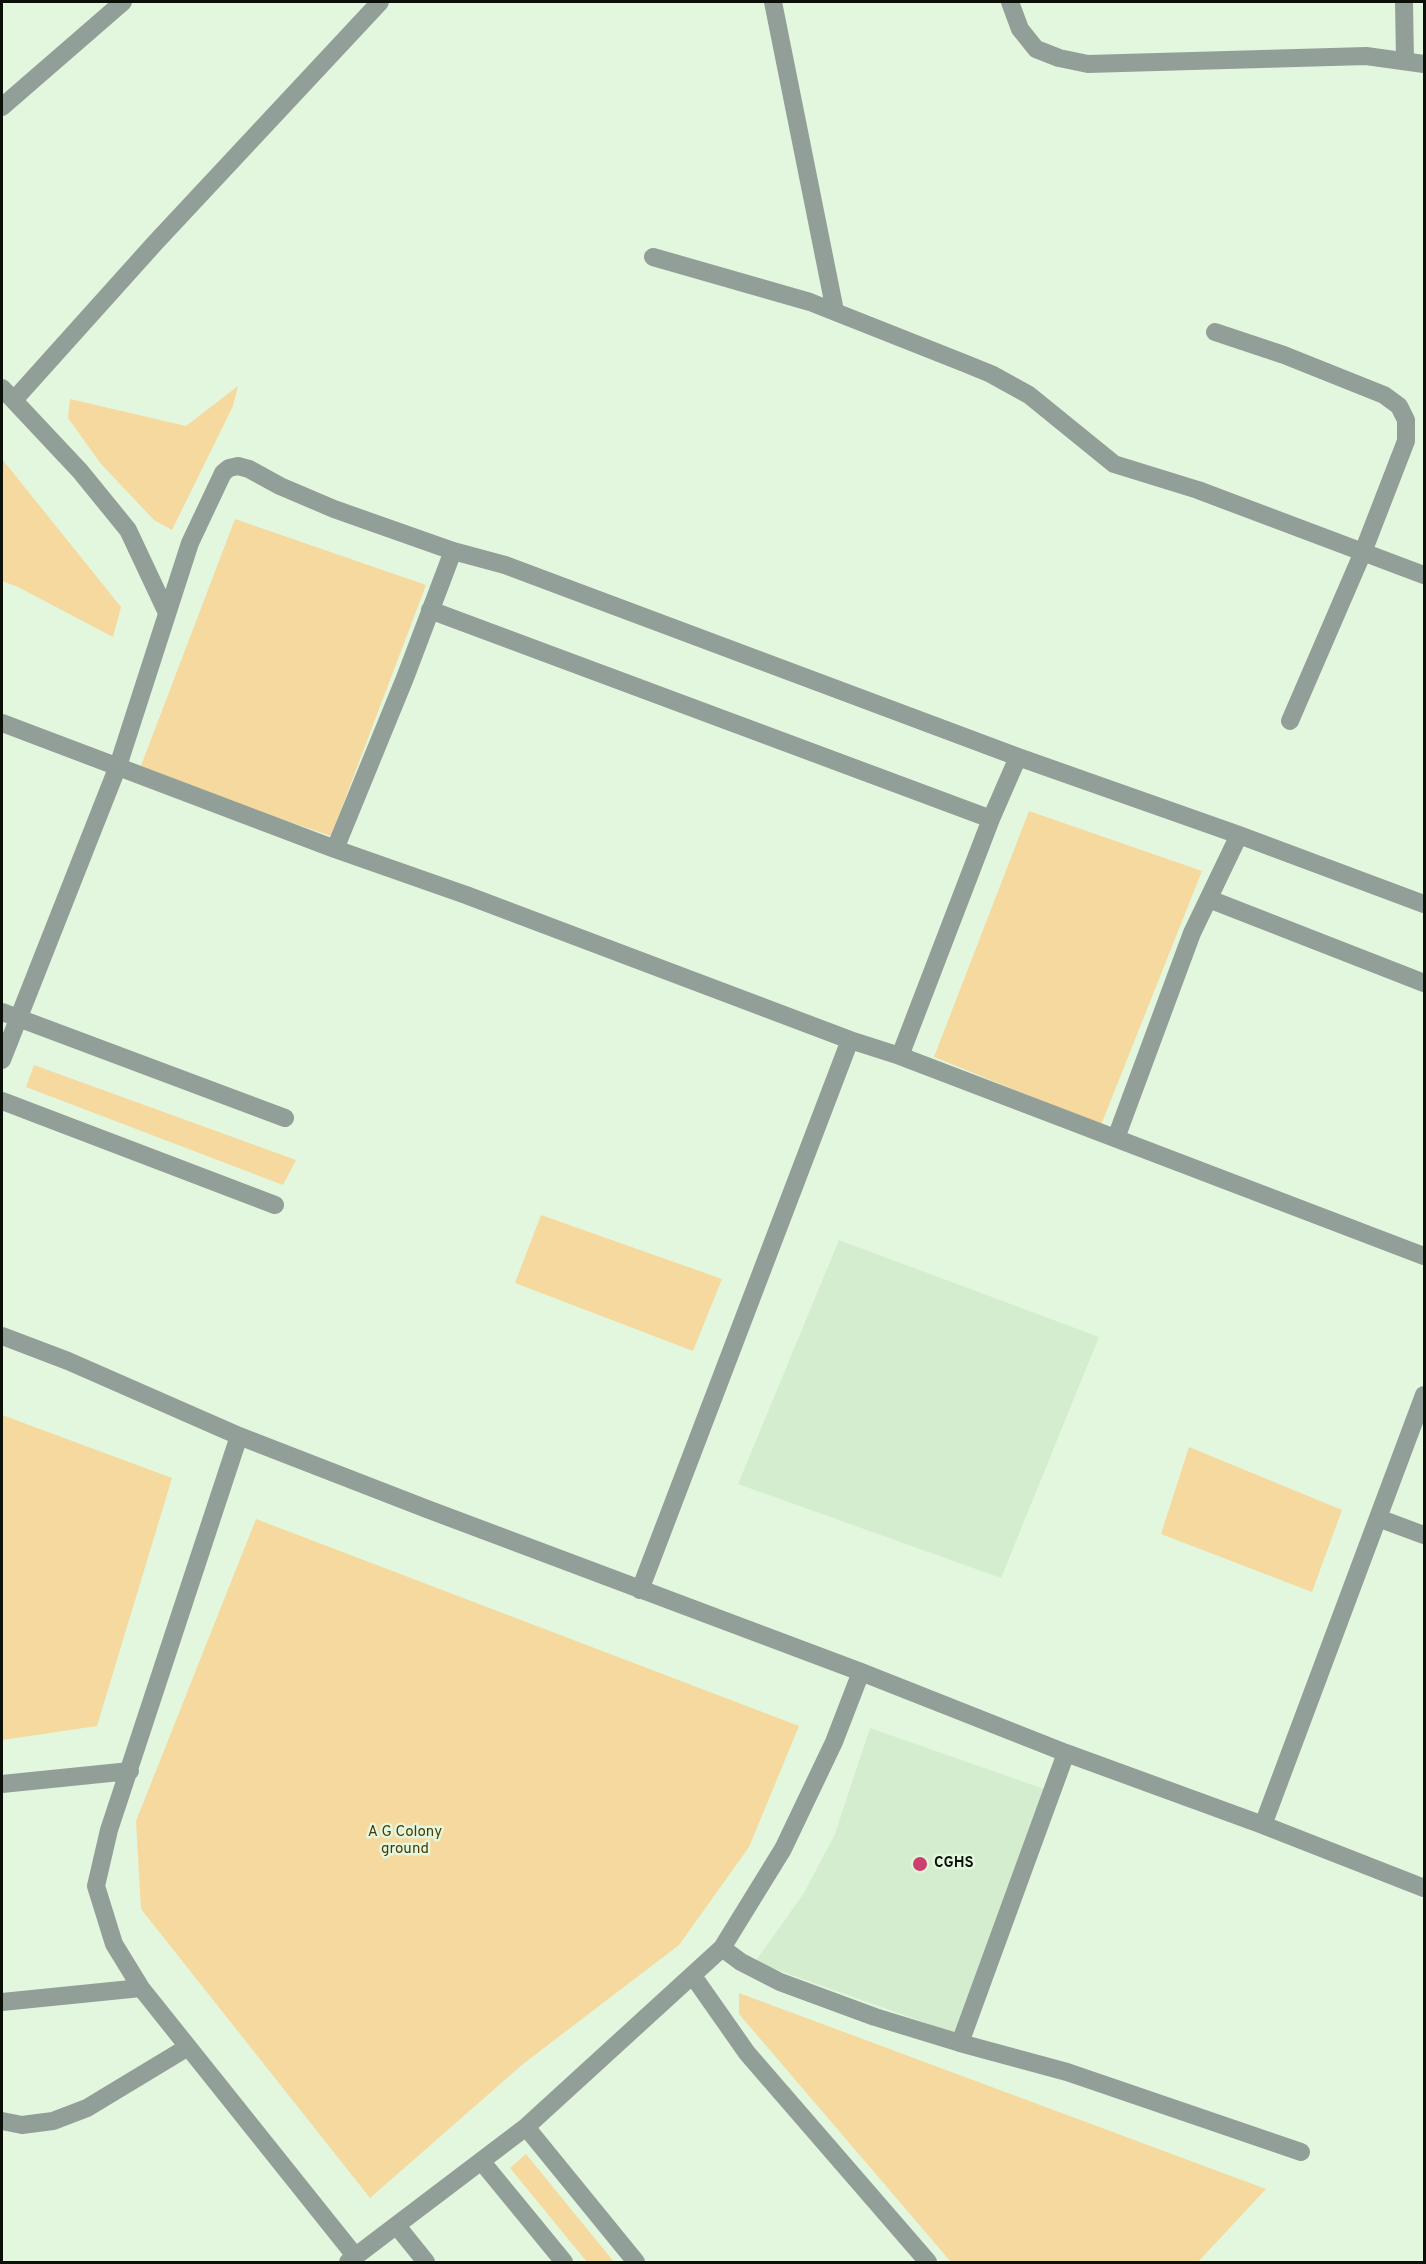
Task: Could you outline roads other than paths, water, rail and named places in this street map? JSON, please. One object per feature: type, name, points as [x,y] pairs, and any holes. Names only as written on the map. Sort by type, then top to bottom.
[{"type":"street","points":[[2,107],[123,2]]},
{"type":"street","points":[[167,613],[128,530],[80,471],[8,394],[155,243],[380,2]]},
{"type":"street","points":[[773,2],[836,311]]},
{"type":"street","points":[[1010,2],[1020,29],[1036,49],[1059,58],[1088,64],[1366,56],[1425,64]]},
{"type":"street","points":[[1404,2],[1405,60]]},
{"type":"street","points":[[653,257],[810,302],[991,374],[1029,395],[1114,464],[1198,490],[1425,575]]},
{"type":"street","points":[[1215,332],[1384,395],[1399,406],[1406,420],[1406,441],[1363,552],[1290,721]]},
{"type":"street","points":[[2,1060],[10,1016],[118,766],[190,543],[216,484],[229,468],[238,466],[249,469],[325,506],[453,551],[505,565],[1018,757],[1425,904]]},
{"type":"street","points":[[334,849],[453,551]]},
{"type":"street","points":[[430,610],[991,819]]},
{"type":"street","points":[[2,723],[334,849],[466,895],[850,1040],[900,1056],[1425,1256]]},
{"type":"street","points":[[900,1056],[991,819],[1018,757]]},
{"type":"street","points":[[1116,1138],[1188,943],[1239,835]]},
{"type":"street","points":[[1209,899],[1425,983]]},
{"type":"street","points":[[10,1016],[285,1119]]},
{"type":"street","points":[[640,1590],[850,1040]]},
{"type":"street","points":[[2,1101],[275,1205]]},
{"type":"street","points":[[2,1336],[239,1436],[1425,1888]]},
{"type":"street","points":[[1263,1825],[1425,1395]]},
{"type":"street","points":[[239,1436],[109,1830],[96,1886],[114,1944],[141,1988],[352,2260],[526,2127],[722,1948],[783,1849],[834,1743],[861,1672]]},
{"type":"street","points":[[1378,1518],[1425,1535]]},
{"type":"street","points":[[960,2043],[1066,1753]]},
{"type":"street","points":[[2,1784],[130,1771]]},
{"type":"street","points":[[722,1948],[741,1962],[780,1982],[875,2017],[1086,2078],[1301,2152]]},
{"type":"street","points":[[693,1976],[747,2053],[928,2262]]},
{"type":"street","points":[[2,2002],[141,1988]]},
{"type":"street","points":[[2,2121],[22,2125],[53,2121],[87,2108],[188,2047]]},
{"type":"street","points":[[526,2127],[636,2262]]},
{"type":"street","points":[[482,2162],[564,2262]]},
{"type":"street","points":[[397,2226],[426,2262]]},
{"type":"place","name":"CGHS","points":[[920,1864]]},
{"type":"park label","name":"A G Colony ground","points":[[405,1842]]}]
